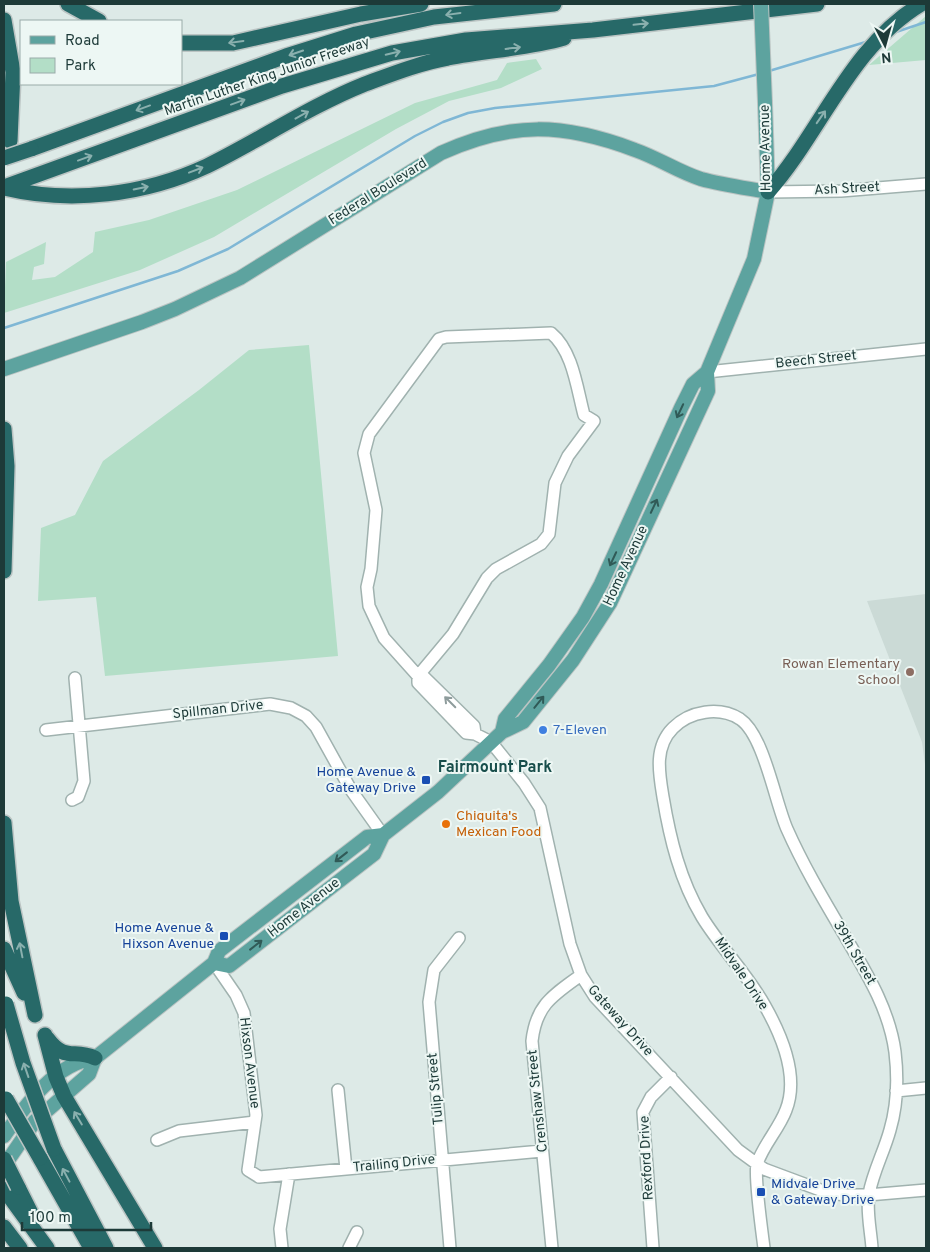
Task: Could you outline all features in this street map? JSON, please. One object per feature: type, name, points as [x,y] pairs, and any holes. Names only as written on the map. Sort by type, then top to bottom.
[{"type":"highway","points":[[68,4],[97,20]]},
{"type":"highway","points":[[182,43],[233,43],[361,14],[421,4]]},
{"type":"highway","name":"Martin Luther King Junior Freeway","points":[[4,158],[317,45],[356,34],[434,17],[554,4]]},
{"type":"highway","name":"Martin Luther King Junior Freeway","points":[[4,188],[282,86],[356,62],[392,53],[466,40],[593,30],[817,4]]},
{"type":"highway","points":[[768,192],[789,167],[810,132],[862,58],[893,25],[921,4]]},
{"type":"highway","points":[[4,20],[13,72],[10,141]]},
{"type":"highway","points":[[4,188],[38,194],[85,196],[116,193],[162,184],[206,166],[320,104],[364,85],[419,65],[447,58],[539,45],[593,30]]},
{"type":"highway","points":[[4,431],[6,494],[4,570]]},
{"type":"highway","points":[[4,514],[6,494]]},
{"type":"highway","points":[[4,824],[12,901],[35,1015]]},
{"type":"highway","points":[[4,949],[45,1035],[56,1077],[64,1096],[155,1248]]},
{"type":"highway","points":[[4,995],[23,1063],[54,1149],[106,1248]]},
{"type":"highway","points":[[45,1035],[60,1052],[70,1055],[86,1054],[95,1058]]},
{"type":"highway","points":[[5,1096],[91,1248]]},
{"type":"highway","points":[[4,1159],[11,1192],[48,1248]]},
{"type":"highway","points":[[4,1227],[20,1248]]},
{"type":"main road","name":"Home Avenue","points":[[4,1166],[36,1121],[89,1074],[95,1058],[214,963],[219,951],[367,837],[383,835],[438,792],[502,732],[523,722],[573,660],[598,624],[627,567],[708,390],[707,372],[754,259],[768,192],[761,4]]},
{"type":"main road","name":"Federal Boulevard","points":[[4,369],[142,322],[175,309],[240,278],[441,153],[472,139],[490,134],[528,129],[572,132],[635,150],[700,178],[768,192]]},
{"type":"main road","name":"Home Avenue","points":[[4,1136],[40,1090],[79,1060],[95,1058]]},
{"type":"street","name":"Ash Street","points":[[768,192],[841,191],[926,184]]},
{"type":"street","points":[[418,676],[384,638],[369,606],[367,587],[371,569],[376,510],[364,453],[369,434],[438,339],[446,337],[552,333],[559,340],[566,354],[584,415],[594,421],[568,456],[554,483],[549,534],[541,544],[496,569],[487,578],[453,634],[418,676],[418,683],[466,733],[475,734],[491,742]]},
{"type":"street","name":"Beech Street","points":[[707,372],[926,349]]},
{"type":"street","points":[[72,800],[78,797],[84,781],[75,678]]},
{"type":"street","name":"Spillman Drive","points":[[46,730],[270,704],[291,708],[306,716],[316,727],[351,790],[383,835]]},
{"type":"street","name":"39th Street","points":[[696,714],[722,713],[742,720],[757,739],[781,816],[804,866],[873,984],[883,1005],[895,1049],[896,1091],[891,1128],[868,1196],[872,1248]]},
{"type":"street","name":"Midvale Drive","points":[[696,714],[683,720],[673,728],[660,751],[658,768],[670,836],[684,881],[702,916],[765,1006],[787,1058],[791,1080],[787,1109],[757,1165]]},
{"type":"street","name":"Gateway Drive","points":[[491,742],[524,783],[540,808],[570,944],[581,976],[595,997],[738,1150],[757,1165],[823,1191],[844,1195],[868,1196],[926,1190]]},
{"type":"street","name":"Tulip Street","points":[[450,1248],[429,1002],[434,970],[459,938]]},
{"type":"street","name":"Hixson Avenue","points":[[214,963],[236,995],[244,1012],[256,1115],[248,1170]]},
{"type":"street","name":"Crenshaw Street","points":[[552,1248],[532,1041],[534,1024],[547,1000],[581,976]]},
{"type":"street","name":"Rexford Drive","points":[[654,1248],[643,1112],[650,1097],[671,1077]]},
{"type":"street","points":[[896,1091],[926,1088]]},
{"type":"street","points":[[338,1090],[346,1169]]},
{"type":"street","points":[[157,1140],[179,1131],[255,1122]]},
{"type":"street","name":"Trailing Drive","points":[[248,1170],[259,1177],[542,1151]]},
{"type":"street","points":[[757,1165],[764,1248]]},
{"type":"street","points":[[282,1248],[280,1229],[289,1174]]},
{"type":"street","points":[[349,1248],[349,1244],[356,1232]]},
{"type":"shaded area","name":"Rowan Elementary School","points":[[926,594],[926,772],[922,742],[867,601]]},
{"type":"green space","points":[[926,16],[926,60],[869,65]]},
{"type":"green space","points":[[536,59],[542,69],[501,88],[449,101],[396,129],[214,237],[140,270],[4,313],[6,262],[46,242],[44,264],[34,267],[32,280],[55,277],[93,252],[95,232],[149,220],[237,190],[415,103],[497,80],[507,63]]},
{"type":"green space","points":[[309,345],[338,656],[105,676],[96,597],[38,601],[41,528],[75,515],[103,461],[199,390],[249,350]]},
{"type":"waterway","points":[[896,32],[926,22]]},
{"type":"waterway","points":[[769,71],[869,41]]},
{"type":"waterway","points":[[4,328],[178,271],[228,249],[415,136],[443,122],[468,113],[495,108],[714,86],[759,74]]},
{"type":"place","name":"Rowan Elementary School","points":[[910,672]]},
{"type":"place","name":"7-Eleven","points":[[543,730]]},
{"type":"place","name":"Home Avenue & Gateway Drive","points":[[426,780]]},
{"type":"place","name":"Chiquita's Mexican Food","points":[[446,824]]},
{"type":"place","name":"Home Avenue & Hixson Avenue","points":[[224,936]]},
{"type":"place","name":"Midvale Drive & Gateway Drive","points":[[761,1192]]},
{"type":"district","name":"Fairmount Park","points":[[495,768]]}]
